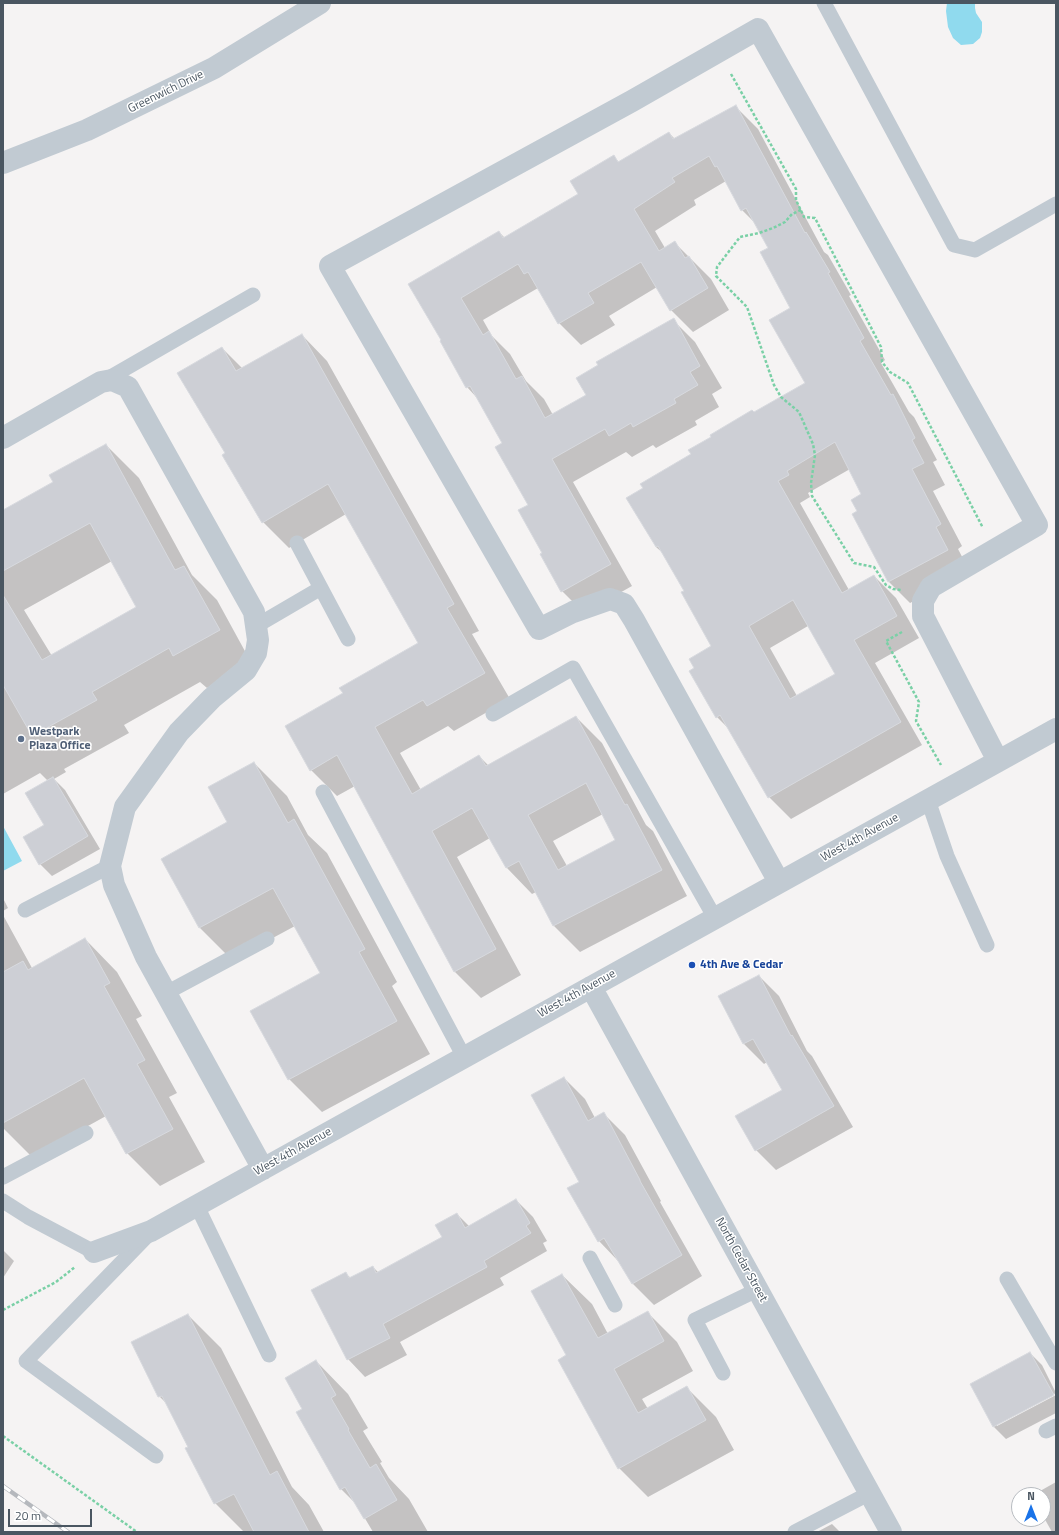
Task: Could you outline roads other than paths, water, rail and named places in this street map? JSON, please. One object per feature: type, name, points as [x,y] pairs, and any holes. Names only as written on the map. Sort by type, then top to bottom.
[{"type":"street","name":"Greenwich Drive","points":[[3,163],[86,130],[214,68],[320,3]]},
{"type":"street","points":[[779,882],[624,604],[610,599],[573,612],[539,629],[330,266],[632,101],[758,29],[1037,525],[931,587],[923,601],[923,616],[998,761]]},
{"type":"street","points":[[3,438],[101,382],[112,380],[128,387],[254,612],[258,640],[256,653],[246,670],[212,698],[179,732],[125,807],[110,866],[114,885],[146,956],[263,1169]]},
{"type":"street","name":"West 4th Avenue","points":[[94,1252],[151,1231],[197,1206],[1056,729]]},
{"type":"street","name":"North Cedar Street","points":[[591,987],[891,1532]]},
{"type":"lane","points":[[824,3],[954,245],[975,250],[1056,204]]},
{"type":"lane","points":[[101,382],[253,295]]},
{"type":"lane","points":[[297,543],[348,639]]},
{"type":"lane","points":[[256,626],[321,588]]},
{"type":"lane","points":[[493,714],[573,668],[715,918]]},
{"type":"lane","points":[[322,792],[464,1057]]},
{"type":"lane","points":[[928,800],[947,856],[987,945]]},
{"type":"lane","points":[[25,910],[110,866]]},
{"type":"lane","points":[[166,993],[267,939]]},
{"type":"lane","points":[[3,1177],[86,1133]]},
{"type":"lane","points":[[3,1201],[28,1217],[94,1252]]},
{"type":"lane","points":[[197,1206],[269,1355]]},
{"type":"lane","points":[[151,1231],[26,1360],[156,1456]]},
{"type":"lane","points":[[590,1258],[615,1305]]},
{"type":"lane","points":[[1007,1279],[1056,1363]]},
{"type":"lane","points":[[723,1374],[695,1320],[757,1290]]},
{"type":"lane","points":[[795,1532],[870,1493]]},
{"type":"water","points":[[947,3],[975,3],[976,13],[982,22],[982,32],[980,38],[973,44],[961,45],[953,38],[948,27],[946,11]]},
{"type":"water","points":[[3,826],[22,861],[3,871]]},
{"type":"railway","points":[[3,1486],[68,1532]]},
{"type":"place","name":"Westpark Plaza Office","points":[[21,739]]},
{"type":"place","name":"4th Ave & Cedar","points":[[692,965]]}]
